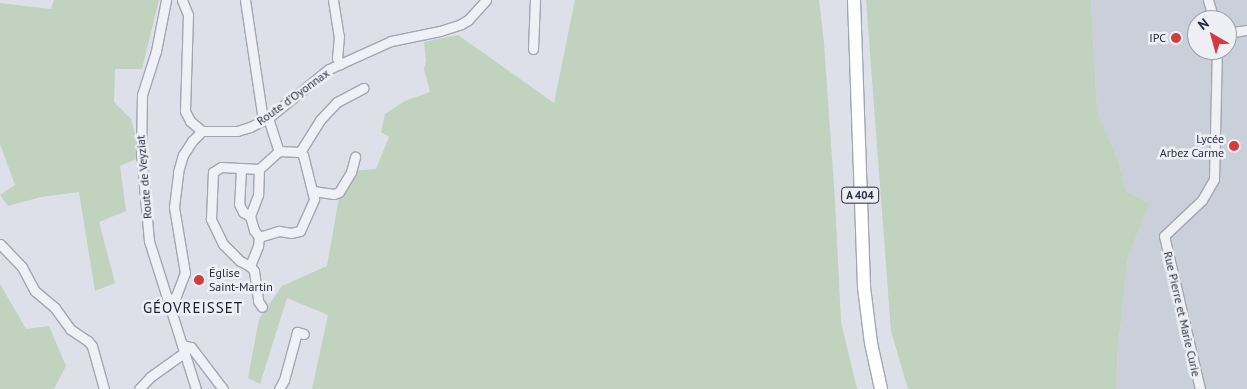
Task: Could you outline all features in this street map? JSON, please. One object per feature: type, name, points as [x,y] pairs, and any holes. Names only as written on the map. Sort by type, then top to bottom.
[{"type":"highway","name":"A 404","points":[[846,0],[856,283],[863,341],[873,389]]},
{"type":"highway","name":"A 404","points":[[854,0],[864,287],[871,343],[881,389]]},
{"type":"street","name":"Route de Veyziat","points":[[166,0],[156,51],[142,95],[140,123],[149,241],[196,389]]},
{"type":"street","points":[[169,302],[176,296],[185,273],[174,207],[178,172],[192,141],[202,131],[190,121],[185,111],[188,15],[182,0]]},
{"type":"street","points":[[245,0],[265,119],[279,151]]},
{"type":"street","points":[[333,0],[339,36],[337,58],[340,64]]},
{"type":"street","name":"Route d'Oyonnax","points":[[202,131],[237,131],[265,119],[318,77],[340,64],[391,41],[440,31],[461,24],[468,20],[486,0]]},
{"type":"street","points":[[533,49],[536,0]]},
{"type":"street","name":"Rue Pierre et Marie Curie","points":[[1200,389],[1164,236],[1202,200],[1214,179],[1217,60]]},
{"type":"street","points":[[300,152],[320,120],[338,102],[363,88]]},
{"type":"street","points":[[262,308],[258,301],[254,271],[250,266],[240,261],[223,244],[214,228],[209,211],[214,170],[221,167],[241,170],[259,169],[279,151],[300,152]]},
{"type":"street","points":[[259,237],[280,231],[291,233],[300,231],[313,202],[313,191],[300,152]]},
{"type":"street","points":[[313,191],[334,194],[339,192],[351,172],[355,157]]},
{"type":"street","points":[[259,169],[258,195],[250,216],[254,230],[259,237]]},
{"type":"street","points":[[241,170],[239,204],[240,209],[250,216]]},
{"type":"street","points":[[250,266],[259,237]]},
{"type":"street","points":[[0,244],[22,267],[35,292],[55,308],[70,329],[88,341],[92,346],[104,389]]},
{"type":"street","points":[[279,389],[284,380],[297,332],[304,334]]},
{"type":"street","points":[[139,389],[183,349],[191,347],[223,389]]},
{"type":"shaded area","points":[[1091,0],[1247,0],[1247,389],[1116,389],[1118,348],[1128,257],[1150,203],[1126,191],[1119,163],[1097,110]]},
{"type":"green space","points":[[54,0],[159,0],[142,69],[115,69],[114,102],[131,119],[141,157],[120,166],[126,211],[99,222],[115,283],[95,291],[79,192],[41,197],[8,206],[0,195],[15,185],[0,144],[0,3],[51,9]]},
{"type":"green space","points":[[575,0],[819,0],[824,43],[835,201],[841,322],[857,389],[312,389],[328,315],[287,298],[260,384],[248,378],[259,319],[282,286],[327,266],[340,192],[348,171],[376,169],[389,137],[381,132],[385,114],[405,101],[430,92],[424,69],[426,61],[424,42],[458,35],[554,103]]},
{"type":"green space","points":[[866,0],[1091,0],[1097,110],[1119,163],[1126,191],[1150,203],[1128,257],[1118,348],[1116,389],[908,389],[891,331]]},
{"type":"green space","points":[[0,284],[26,329],[49,326],[66,366],[54,389],[0,389]]},
{"type":"place","name":"IPC","points":[[1176,38]]},
{"type":"place","name":"Lycée Arbez Carme","points":[[1234,146]]},
{"type":"place","name":"Église Saint-Martin","points":[[199,280]]},
{"type":"district","name":"GÉOVREISSET","points":[[193,308]]}]
